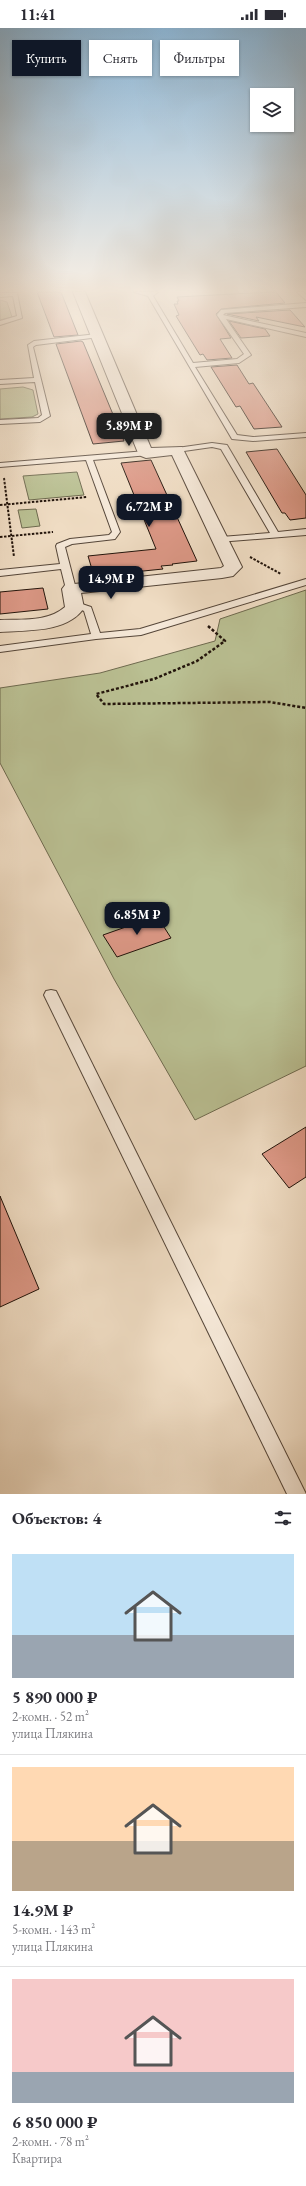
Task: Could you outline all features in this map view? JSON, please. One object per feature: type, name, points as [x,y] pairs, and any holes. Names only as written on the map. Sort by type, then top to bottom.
[{"type":"street","points":[[0,626],[52,621],[73,611],[73,597],[222,573],[230,570],[233,564],[177,450],[146,453],[107,360]]},
{"type":"lane","points":[[0,422],[40,420],[46,416],[33,360]]},
{"type":"lane","points":[[189,360],[235,437],[253,439],[306,435]]},
{"type":"lane","points":[[191,364],[240,360]]},
{"type":"lane","points":[[0,382],[38,380]]},
{"type":"lane","points":[[177,450],[212,445],[224,447],[275,535]]},
{"type":"lane","points":[[0,454],[1,465],[146,453]]},
{"type":"lane","points":[[89,458],[103,495],[115,535],[106,538],[63,544],[60,549],[73,597],[88,610],[96,636]]},
{"type":"lane","points":[[223,544],[275,535],[306,532]]},
{"type":"lane","points":[[0,573],[65,566]]},
{"type":"lane","points":[[0,649],[96,636],[141,632],[303,583]]},
{"type":"lane","points":[[51,995],[297,1494]]},
{"type":"path","points":[[1,465],[16,571]]},
{"type":"path","points":[[0,505],[103,495]]},
{"type":"path","points":[[223,544],[303,583]]},
{"type":"path","points":[[195,615],[225,641],[197,660],[154,679],[96,694],[104,704],[270,702],[306,708]]},
{"type":"green space","points":[[23,387],[33,390],[38,414],[32,417],[0,419],[0,389]]},
{"type":"green space","points":[[77,472],[84,495],[29,500],[23,476]]},
{"type":"green space","points":[[36,509],[40,526],[22,528],[18,510]]},
{"type":"green space","points":[[306,590],[306,1066],[195,1120],[114,979],[0,763],[0,688],[100,673],[215,641],[220,619]]},
{"type":"building","points":[[62,360],[91,360],[124,441],[93,444]]},
{"type":"building","points":[[237,365],[249,384],[253,383],[282,427],[254,429],[240,406],[236,407],[211,367]]},
{"type":"building","points":[[277,449],[306,495],[306,518],[290,520],[285,513],[282,513],[246,452]]},
{"type":"building","points":[[151,460],[197,561],[161,566],[163,569],[94,576],[88,556],[156,549],[121,463]]},
{"type":"building","points":[[43,588],[48,609],[0,614],[0,592]]},
{"type":"building","points":[[157,916],[171,938],[117,957],[103,935]]},
{"type":"building","points":[[306,1127],[306,1177],[289,1188],[262,1154]]},
{"type":"building","points":[[0,1196],[39,1289],[0,1307]]}]
